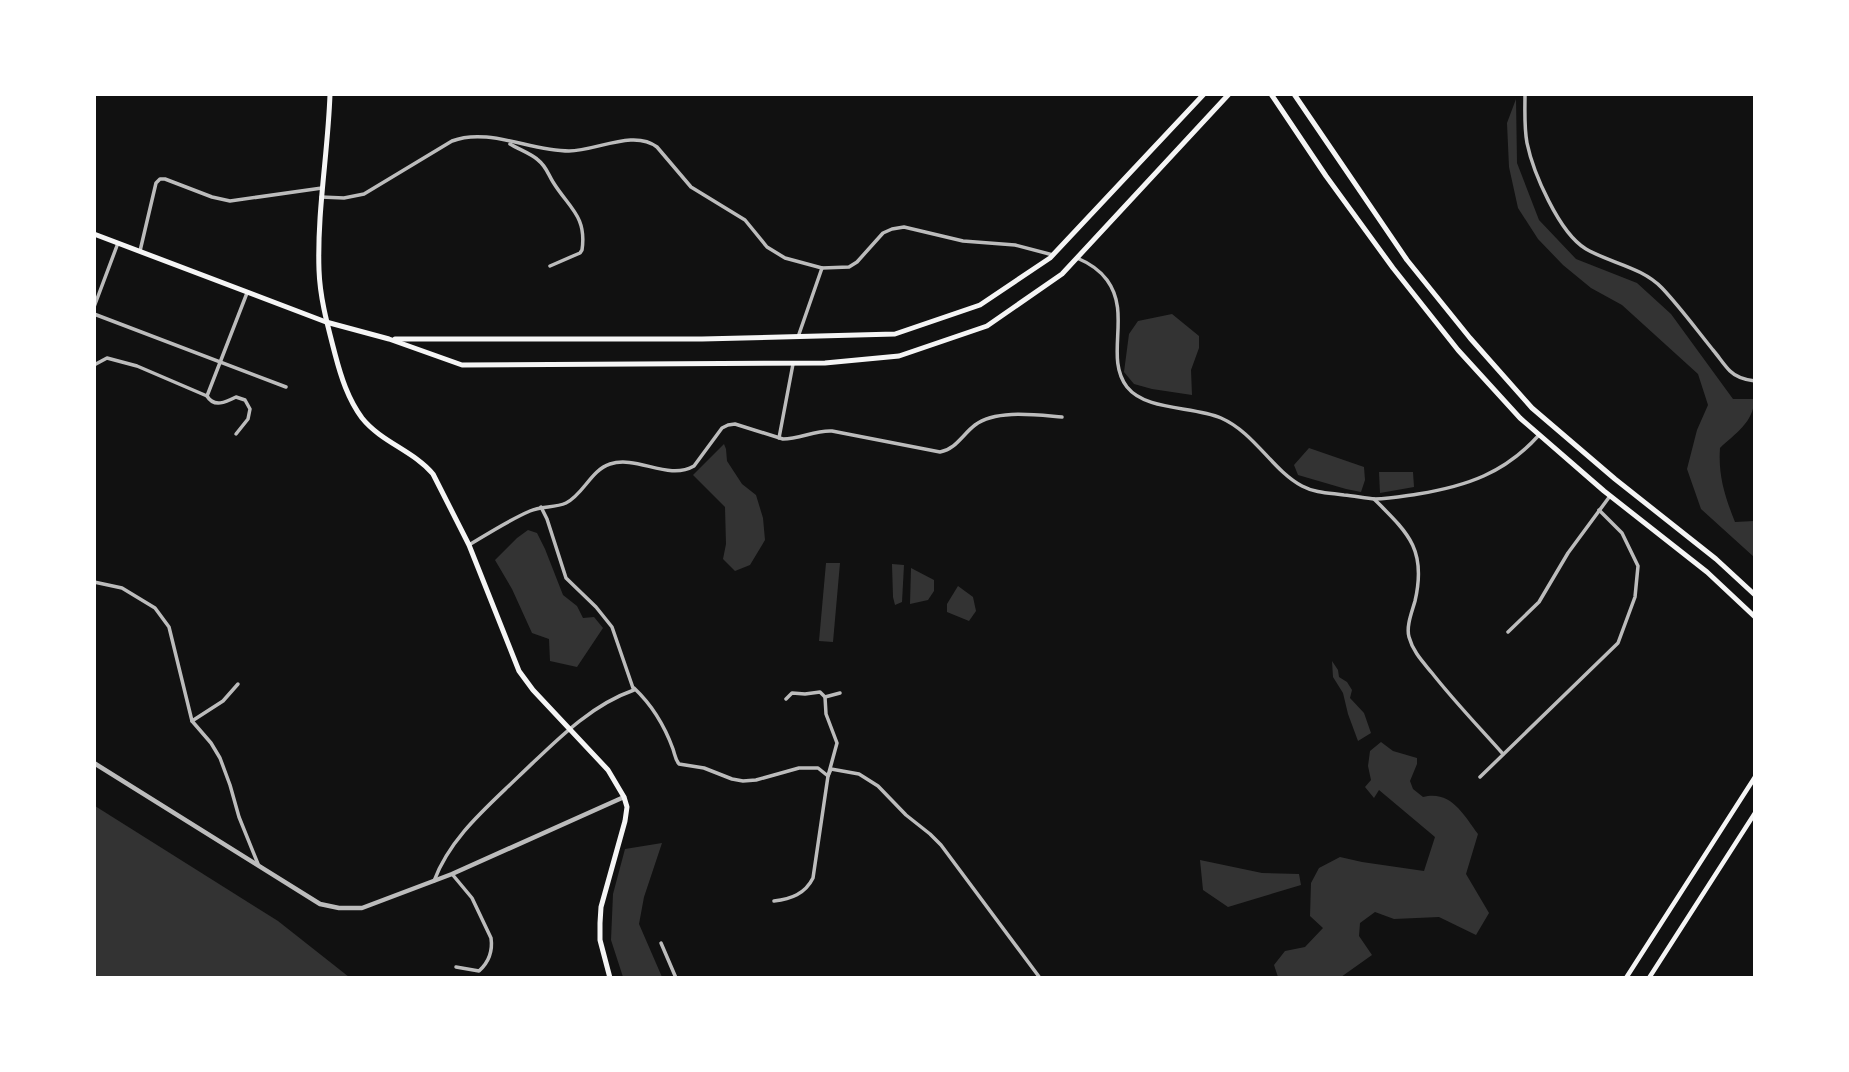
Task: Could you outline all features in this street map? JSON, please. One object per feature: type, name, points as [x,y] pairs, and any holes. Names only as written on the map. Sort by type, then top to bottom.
[{"type":"main road","points":[[330,94],[329,130],[321,188],[319,272],[326,322],[342,378],[361,416],[379,434],[433,474],[469,545],[519,671],[533,690],[608,770],[624,797],[627,807],[625,821],[601,907],[600,940],[610,978]]},
{"type":"main road","points":[[388,339],[702,339],[895,334],[981,305],[1053,255],[1204,94]]},
{"type":"main road","points":[[94,234],[326,322],[388,339],[462,365],[825,363],[899,356],[987,326],[1062,274],[1229,94]]},
{"type":"main road","points":[[1271,94],[1393,268],[1458,350],[1520,418],[1610,496],[1707,572],[1755,617]]},
{"type":"main road","points":[[1294,94],[1407,260],[1470,338],[1532,408],[1615,479],[1716,559],[1755,595]]},
{"type":"main road","points":[[1626,978],[1755,778]]},
{"type":"main road","points":[[1649,978],[1755,813]]},
{"type":"street","points":[[1525,94],[1525,130],[1530,155],[1564,229],[1587,250],[1645,275],[1657,283],[1730,371],[1755,381]]},
{"type":"street","points":[[321,197],[344,198],[365,194],[460,138],[483,136],[565,151],[636,139],[647,140],[657,146],[691,187],[745,220],[763,243],[785,258],[822,268],[849,267],[854,265],[883,233],[904,227],[963,241],[1014,245],[1053,255]]},
{"type":"street","points":[[506,141],[537,158],[582,224],[580,253],[551,266]]},
{"type":"street","points":[[139,251],[156,183],[160,179],[230,201],[321,188]]},
{"type":"street","points":[[94,307],[118,243]]},
{"type":"street","points":[[1077,258],[1098,270],[1115,295],[1119,318],[1118,368],[1133,394],[1150,402],[1200,411],[1232,424],[1293,480],[1309,489],[1374,499],[1436,492],[1501,468],[1524,452],[1539,435]]},
{"type":"street","points":[[797,337],[822,268]]},
{"type":"street","points":[[207,396],[247,292]]},
{"type":"street","points":[[94,314],[286,387]]},
{"type":"street","points":[[94,365],[107,358],[123,361],[207,396],[215,403],[236,397],[245,400],[250,409],[248,419],[236,434]]},
{"type":"street","points":[[779,438],[793,363]]},
{"type":"street","points":[[469,545],[527,512],[567,502],[600,469],[613,463],[677,471],[690,468],[722,428],[728,425],[735,424],[779,438],[791,439],[821,431],[832,431],[940,452],[952,448],[975,425],[990,418],[1023,414],[1062,417]]},
{"type":"street","points":[[1508,632],[1539,601],[1568,553],[1610,496]]},
{"type":"street","points":[[1374,499],[1406,532],[1416,553],[1418,587],[1408,630],[1419,658],[1503,754]]},
{"type":"street","points":[[541,508],[566,578],[612,627],[634,690]]},
{"type":"street","points":[[1480,777],[1618,643],[1635,597],[1638,566],[1622,533],[1599,510]]},
{"type":"street","points":[[94,582],[122,589],[155,608],[169,627],[192,720],[220,758],[258,864]]},
{"type":"street","points":[[192,720],[223,701],[238,684]]},
{"type":"street","points":[[434,881],[441,862],[471,822],[569,728],[634,688],[655,712],[679,764],[743,781],[799,768],[818,768],[828,776]]},
{"type":"street","points":[[774,901],[799,895],[813,878],[828,776],[837,743],[826,714],[825,697],[820,692],[793,693],[786,699]]},
{"type":"street","points":[[825,697],[840,693]]},
{"type":"street","points":[[94,763],[320,904],[339,908],[362,908],[452,874],[624,797]]},
{"type":"street","points":[[828,776],[831,769],[859,774],[878,786],[906,815],[930,834],[1040,978]]},
{"type":"street","points":[[452,874],[472,898],[492,945],[488,963],[479,971],[456,967]]},
{"type":"street","points":[[661,943],[676,978]]},
{"type":"shaded area","points":[[1516,99],[1517,163],[1539,220],[1576,259],[1637,283],[1671,314],[1733,399],[1754,399],[1748,420],[1720,448],[1720,467],[1723,486],[1735,522],[1754,521],[1754,557],[1701,509],[1687,469],[1697,430],[1708,405],[1698,374],[1622,305],[1591,288],[1563,265],[1538,239],[1518,208],[1509,167],[1507,123]]},
{"type":"shaded area","points":[[1172,314],[1199,336],[1199,348],[1191,370],[1192,395],[1134,384],[1124,372],[1129,334],[1138,321]]},
{"type":"shaded area","points":[[724,444],[727,461],[742,484],[756,495],[763,518],[765,540],[750,565],[735,571],[723,559],[726,544],[725,507],[693,475]]},
{"type":"shaded area","points":[[1309,448],[1364,467],[1365,480],[1361,492],[1298,475],[1294,465]]},
{"type":"shaded area","points":[[1379,472],[1413,472],[1414,487],[1380,493]]},
{"type":"shaded area","points":[[528,530],[537,533],[563,595],[577,606],[583,618],[594,617],[603,628],[577,667],[550,661],[549,639],[532,633],[495,560]]},
{"type":"shaded area","points":[[826,563],[840,563],[833,642],[819,641]]},
{"type":"shaded area","points":[[892,564],[904,565],[902,602],[895,605],[893,597]]},
{"type":"shaded area","points":[[911,568],[934,580],[934,591],[928,600],[910,604]]},
{"type":"shaded area","points":[[958,586],[973,597],[976,611],[969,621],[947,612],[947,604]]},
{"type":"shaded area","points":[[1332,661],[1339,677],[1347,682],[1352,690],[1350,698],[1364,713],[1371,733],[1358,741],[1343,693],[1333,677]]},
{"type":"shaded area","points":[[1381,742],[1393,751],[1417,758],[1410,781],[1413,789],[1423,797],[1433,796],[1449,800],[1478,834],[1466,874],[1489,913],[1476,935],[1439,917],[1394,919],[1375,912],[1360,923],[1359,936],[1372,955],[1341,977],[1278,977],[1274,965],[1285,951],[1305,947],[1323,928],[1310,916],[1311,883],[1319,868],[1340,857],[1424,871],[1435,837],[1379,790],[1374,798],[1365,787],[1371,780],[1368,766],[1370,751]]},
{"type":"shaded area","points":[[95,806],[278,921],[349,977],[95,977]]},
{"type":"shaded area","points":[[662,843],[644,897],[639,924],[662,977],[623,977],[611,940],[613,894],[625,849]]},
{"type":"shaded area","points":[[1200,860],[1262,873],[1299,874],[1301,885],[1228,907],[1203,890]]}]
